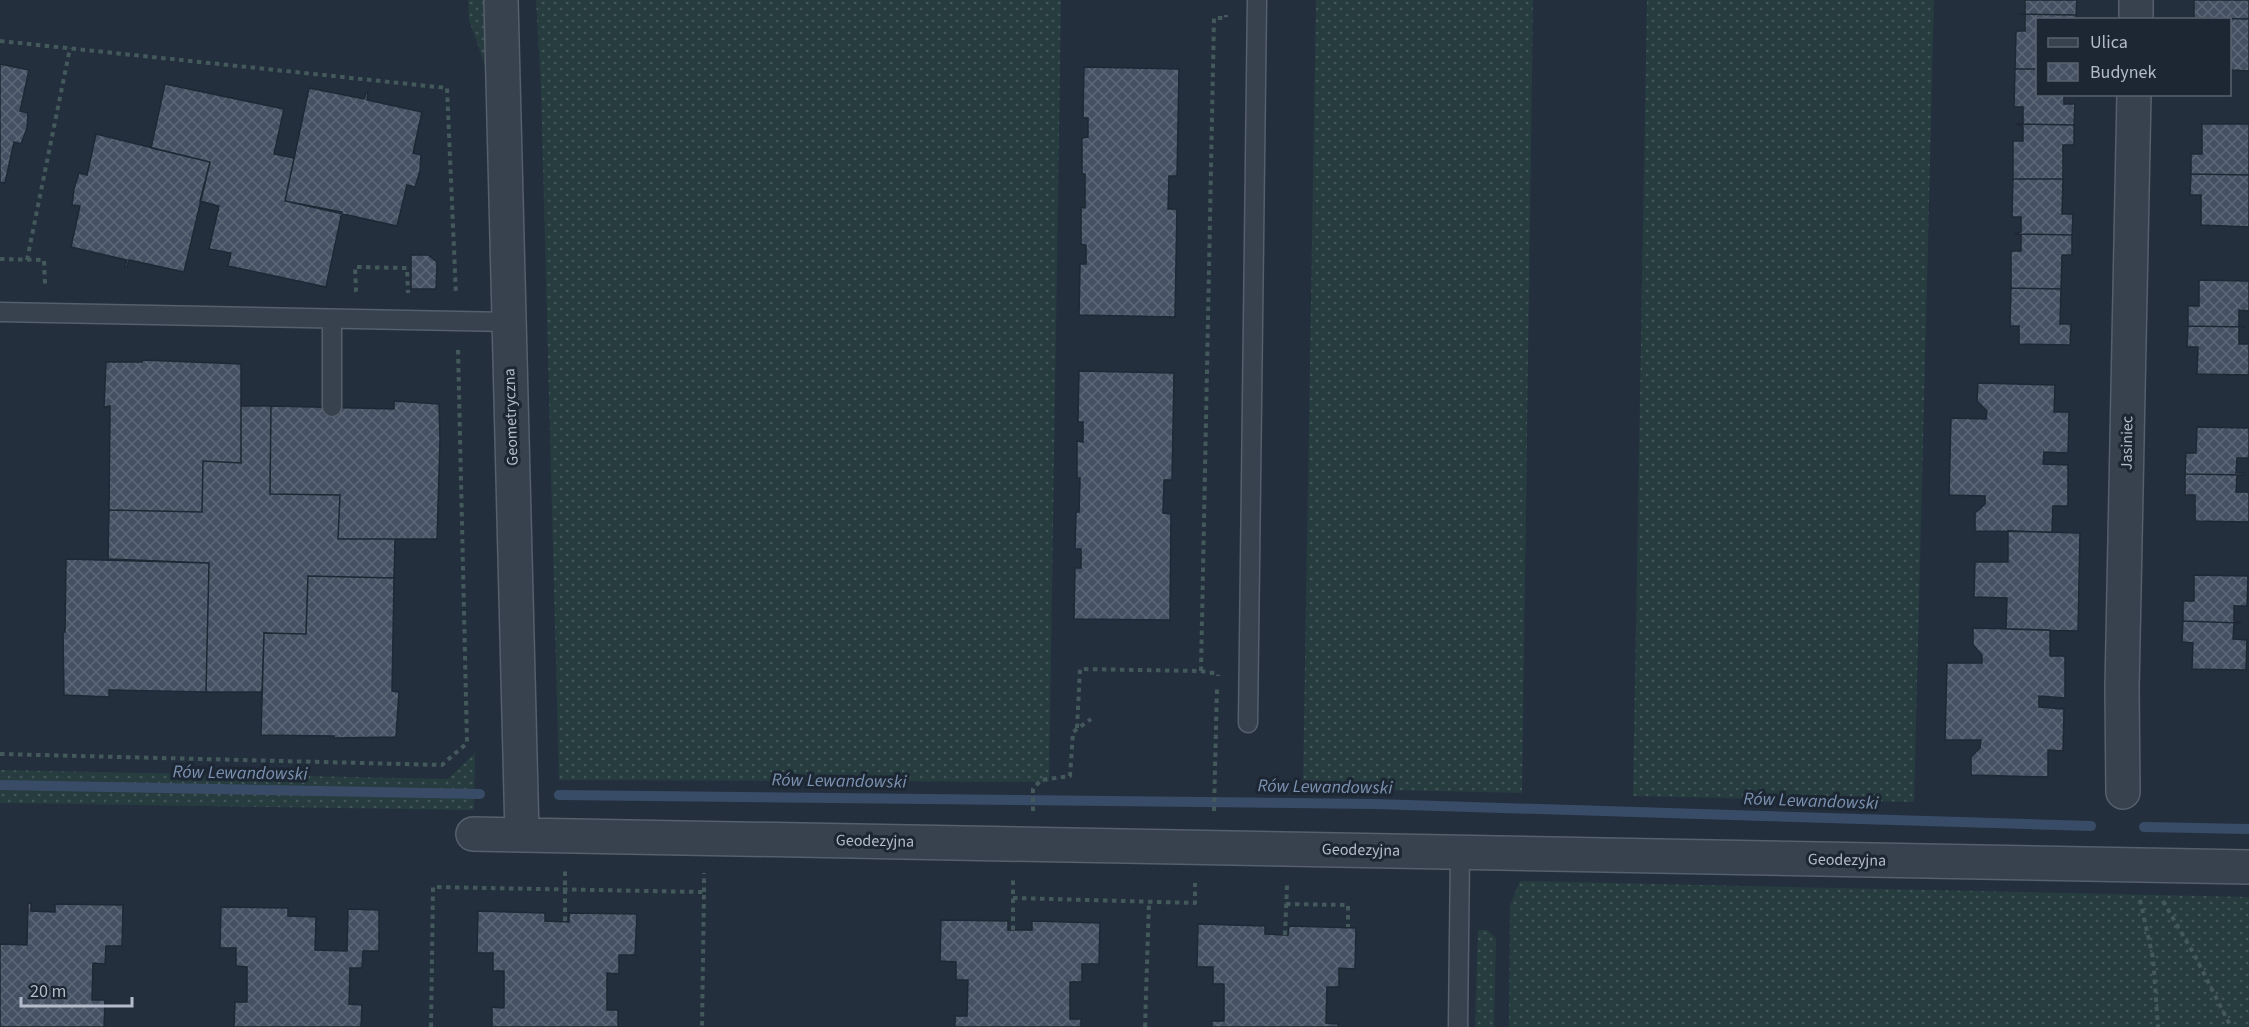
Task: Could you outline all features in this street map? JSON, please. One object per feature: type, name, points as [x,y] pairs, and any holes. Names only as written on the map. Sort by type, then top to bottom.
[{"type":"street","name":"Geometryczna","points":[[501,0],[522,835]]},
{"type":"street","points":[[2136,0],[2136,18]]},
{"type":"street","name":"Jasiniec","points":[[2123,792],[2122,689],[2134,96]]},
{"type":"street","name":"Geodezyjna","points":[[473,834],[2249,867]]},
{"type":"lane","points":[[1248,723],[1257,0]]},
{"type":"lane","points":[[0,312],[508,322]]},
{"type":"lane","points":[[332,319],[332,407]]},
{"type":"lane","points":[[1458,1027],[1460,852]]},
{"type":"path","points":[[1201,670],[1214,18],[1226,18],[1226,9]]},
{"type":"path","points":[[0,41],[447,88],[457,321],[467,743],[442,765],[0,754]]},
{"type":"path","points":[[27,260],[70,48]]},
{"type":"path","points":[[0,259],[44,260],[45,288]]},
{"type":"path","points":[[344,290],[356,290],[355,267],[408,268],[408,294],[420,294]]},
{"type":"path","points":[[1077,728],[1080,669],[1201,670],[1218,674],[1214,812]]},
{"type":"path","points":[[1036,844],[1033,789],[1041,780],[1070,776],[1073,732],[1090,718]]},
{"type":"path","points":[[431,1027],[433,887],[566,887],[704,890],[702,1027]]},
{"type":"path","points":[[565,921],[566,887]]},
{"type":"path","points":[[1013,930],[1013,896],[1195,903],[1195,896]]},
{"type":"path","points":[[1285,935],[1286,897]]},
{"type":"path","points":[[2139,897],[2153,958],[2158,1027]]},
{"type":"path","points":[[2160,897],[2195,956],[2231,1027]]},
{"type":"path","points":[[1145,1027],[1149,901]]},
{"type":"path","points":[[1286,904],[1348,905],[1347,927]]},
{"type":"green space","points":[[468,0],[483,0],[486,68],[469,20]]},
{"type":"green space","points":[[536,0],[1061,0],[1049,782],[559,780],[541,87]]},
{"type":"green space","points":[[1316,0],[1533,0],[1522,793],[1303,788]]},
{"type":"green space","points":[[1647,0],[1934,0],[1914,802],[1633,796]]},
{"type":"green space","points":[[475,753],[474,810],[0,803],[0,770],[448,779]]},
{"type":"green space","points":[[1520,881],[2249,897],[2249,1027],[1509,1027],[1510,905]]},
{"type":"green space","points":[[1478,930],[1487,930],[1496,938],[1494,1027],[1475,1027]]},
{"type":"building","points":[[2025,0],[2077,0],[2076,15],[2018,14],[2025,13]]},
{"type":"building","points":[[2194,0],[2249,0],[2249,19],[2194,18]]},
{"type":"building","points":[[2018,14],[2076,15],[2076,18],[2036,18],[2036,69],[2015,69],[2016,31],[2025,31],[2025,15]]},
{"type":"building","points":[[2231,19],[2249,19],[2249,71],[2231,70]]},
{"type":"building","points":[[0,64],[29,70],[20,111],[28,113],[27,128],[21,144],[14,142],[5,183],[0,182]]},
{"type":"building","points":[[1084,67],[1179,69],[1177,176],[1169,176],[1168,209],[1177,209],[1175,317],[1079,315],[1080,264],[1086,264],[1086,245],[1081,244],[1081,207],[1085,208],[1082,138],[1088,137],[1088,118],[1083,118]]},
{"type":"building","points":[[2015,69],[2036,69],[2036,96],[2064,96],[2064,104],[2075,104],[2074,125],[2016,124],[2023,123],[2023,107],[2014,107]]},
{"type":"building","points":[[165,84],[284,109],[274,154],[294,158],[285,201],[342,212],[326,287],[228,266],[231,253],[209,249],[219,206],[200,201],[210,162],[151,148]]},
{"type":"building","points":[[309,88],[364,99],[368,93],[367,100],[422,112],[413,153],[421,155],[420,171],[415,187],[407,185],[397,226],[285,201]]},
{"type":"building","points":[[2016,124],[2074,125],[2074,145],[2063,145],[2063,179],[2013,179],[2013,141],[2023,141],[2023,126]]},
{"type":"building","points":[[2202,124],[2249,124],[2249,175],[2191,174],[2191,154],[2202,154]]},
{"type":"building","points":[[96,134],[210,162],[184,272],[129,260],[127,267],[125,266],[127,260],[71,247],[80,206],[72,205],[74,189],[79,173],[87,175]]},
{"type":"building","points":[[2191,174],[2249,175],[2249,227],[2201,225],[2201,195],[2190,195]]},
{"type":"building","points":[[2013,179],[2063,179],[2062,214],[2073,214],[2072,235],[2014,234],[2021,232],[2021,217],[2012,217]]},
{"type":"building","points":[[2014,234],[2072,235],[2072,255],[2062,255],[2061,289],[2011,288],[2011,251],[2021,251],[2021,235]]},
{"type":"building","points":[[411,255],[428,255],[437,262],[436,289],[411,289]]},
{"type":"building","points":[[2199,280],[2249,281],[2249,311],[2239,310],[2239,326],[2246,327],[2188,326],[2188,306],[2199,306]]},
{"type":"building","points":[[2011,288],[2061,289],[2060,324],[2071,324],[2070,345],[2019,344],[2019,326],[2010,326]]},
{"type":"building","points":[[2188,326],[2246,327],[2239,328],[2239,344],[2249,344],[2249,375],[2197,374],[2198,347],[2187,347]]},
{"type":"building","points":[[143,360],[241,364],[241,463],[203,461],[202,512],[109,510],[110,406],[104,407],[106,362],[142,362]]},
{"type":"building","points":[[1079,371],[1174,373],[1172,480],[1164,480],[1163,513],[1171,514],[1170,620],[1074,619],[1075,568],[1081,568],[1081,549],[1075,549],[1080,478],[1077,478],[1077,441],[1083,442],[1083,422],[1078,422]]},
{"type":"building","points":[[1978,383],[2055,385],[2054,412],[2069,412],[2068,453],[2044,452],[2043,464],[2068,465],[2068,506],[2053,506],[2052,532],[1975,531],[1975,513],[1985,504],[1985,496],[1949,495],[1951,418],[1986,419],[1987,411],[1977,401]]},
{"type":"building","points":[[394,401],[439,404],[437,539],[338,539],[340,495],[270,494],[271,406],[394,409]]},
{"type":"building","points":[[241,406],[271,406],[270,494],[340,495],[338,539],[395,539],[394,578],[308,576],[306,634],[264,633],[262,692],[206,692],[209,563],[108,559],[109,510],[202,512],[203,461],[241,463]]},
{"type":"building","points":[[2197,427],[2249,428],[2249,458],[2237,458],[2236,473],[2244,473],[2243,475],[2185,474],[2186,453],[2196,453]]},
{"type":"building","points":[[2185,474],[2243,475],[2237,476],[2236,492],[2249,492],[2249,522],[2195,521],[2195,495],[2185,495]]},
{"type":"building","points":[[2008,531],[2080,533],[2078,631],[2006,629],[2007,598],[1974,597],[1975,562],[2008,562]]},
{"type":"building","points":[[66,559],[209,563],[206,692],[109,690],[109,697],[64,695],[63,632],[65,632]]},
{"type":"building","points":[[2194,575],[2248,576],[2247,606],[2234,606],[2234,621],[2241,623],[2183,621],[2183,601],[2194,601]]},
{"type":"building","points":[[308,576],[394,578],[392,691],[399,692],[396,737],[334,738],[334,736],[261,735],[264,633],[306,634]]},
{"type":"building","points":[[2183,621],[2241,623],[2234,624],[2233,639],[2247,640],[2246,670],[2192,669],[2193,643],[2182,642]]},
{"type":"building","points":[[1973,628],[2050,630],[2050,656],[2065,656],[2065,698],[2039,696],[2039,707],[2064,709],[2063,751],[2048,750],[2048,777],[1971,775],[1971,757],[1980,748],[1981,740],[1945,740],[1947,663],[1982,663],[1982,655],[1973,645]]},
{"type":"building","points":[[28,903],[31,903],[31,911],[55,912],[55,904],[123,905],[122,946],[106,946],[105,964],[93,963],[92,1000],[105,1000],[104,1027],[0,1027],[0,944],[27,945]]},
{"type":"building","points":[[221,907],[288,908],[288,916],[316,917],[315,950],[347,951],[348,909],[379,910],[379,951],[363,951],[362,968],[350,968],[349,1004],[362,1005],[361,1027],[234,1027],[235,1002],[247,1002],[247,967],[236,966],[236,948],[220,948]]},
{"type":"building","points":[[478,911],[545,913],[545,921],[569,922],[569,913],[637,914],[635,955],[619,955],[619,974],[607,973],[607,1010],[618,1010],[618,1027],[492,1027],[492,1007],[504,1008],[504,971],[493,971],[493,953],[477,953]]},
{"type":"building","points":[[941,920],[1008,921],[1008,930],[1032,930],[1032,921],[1100,923],[1099,964],[1082,964],[1082,982],[1070,982],[1070,1019],[1081,1019],[1081,1027],[955,1027],[955,1016],[967,1016],[968,980],[956,980],[956,962],[940,961]]},
{"type":"building","points":[[1198,924],[1265,926],[1265,934],[1285,935],[1288,935],[1289,926],[1356,928],[1355,969],[1339,968],[1339,987],[1327,987],[1326,1023],[1338,1024],[1338,1027],[1212,1027],[1212,1021],[1224,1021],[1224,984],[1213,984],[1213,967],[1197,967]]},
{"type":"waterway","name":"Rów Lewandowski","points":[[0,785],[480,794]]},
{"type":"waterway","name":"Rów Lewandowski","points":[[559,795],[1375,804],[2091,826]]},
{"type":"waterway","name":"Rów Lewandowski","points":[[2144,827],[2249,829]]}]
